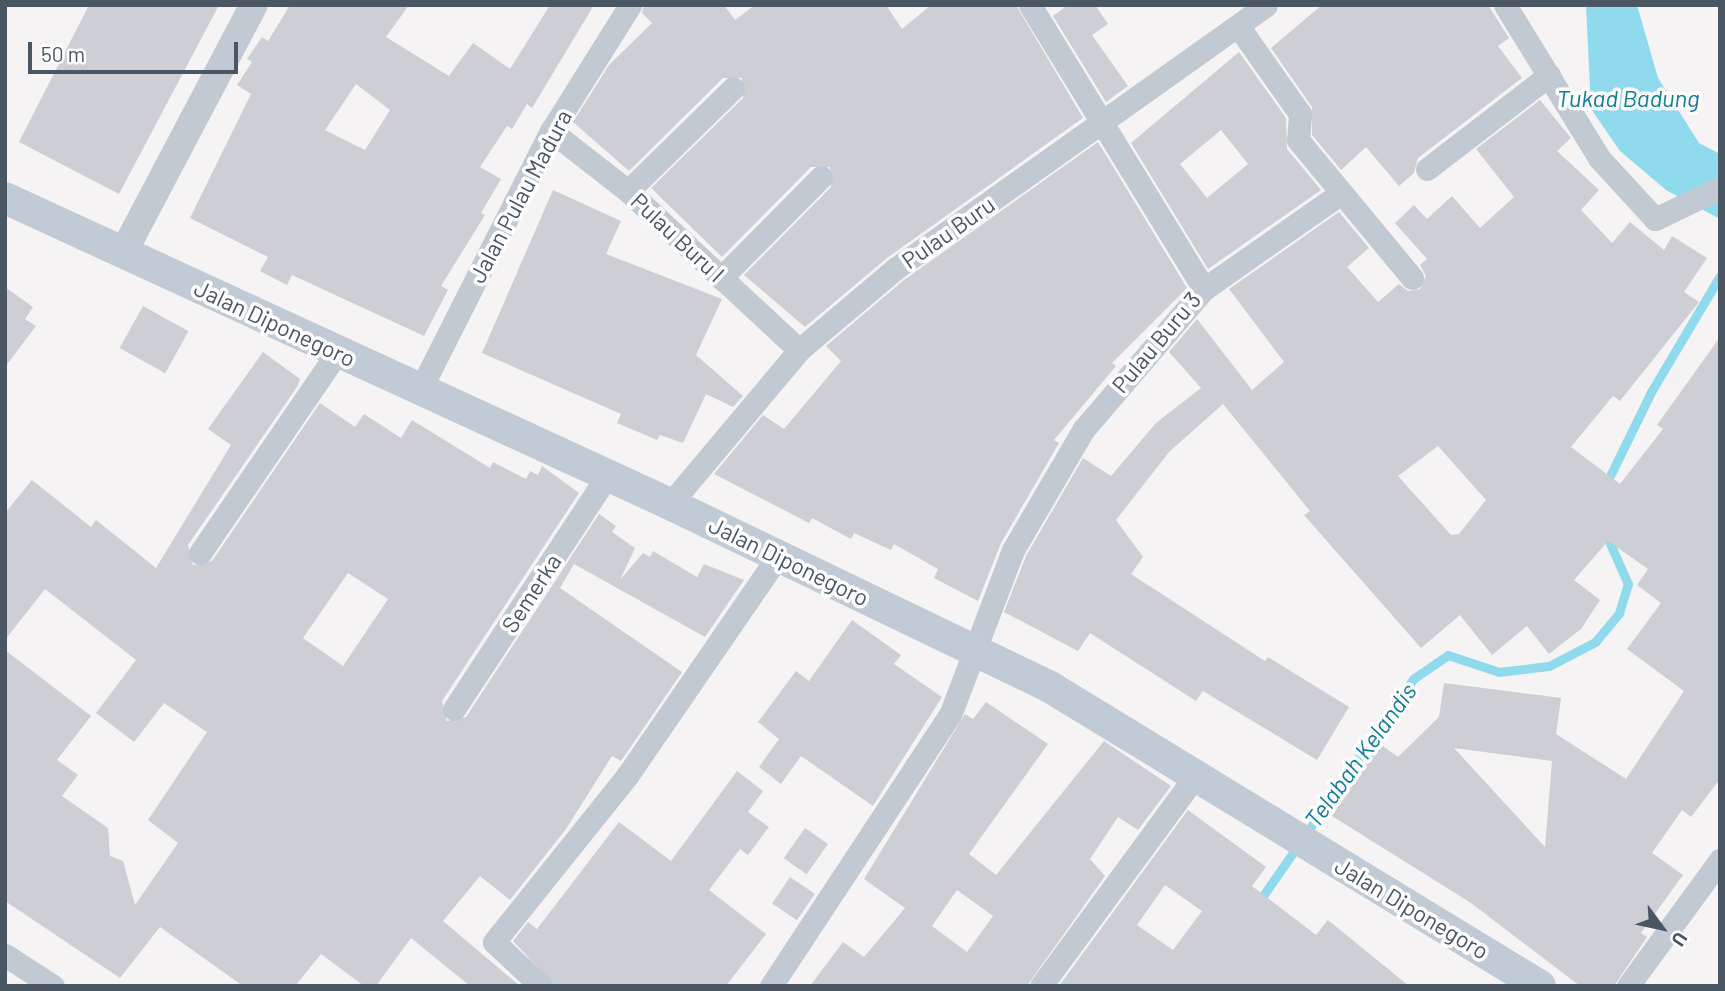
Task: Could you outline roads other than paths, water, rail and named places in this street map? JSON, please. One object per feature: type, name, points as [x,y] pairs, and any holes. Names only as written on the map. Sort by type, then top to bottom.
[{"type":"main road","name":"Jalan Diponegoro","points":[[5,198],[419,392],[670,504],[978,651],[1257,810],[1540,986]]},
{"type":"street","points":[[122,253],[254,5]]},
{"type":"street","name":"Jalan Pulau Madura","points":[[419,392],[551,131],[630,5]]},
{"type":"street","name":"Pulau Buru 3","points":[[771,986],[937,737],[978,651],[1013,550],[1083,430],[1204,289],[1106,122],[1030,5]]},
{"type":"street","name":"Pulau Buru","points":[[670,504],[799,350],[895,269],[1106,122],[1266,5]]},
{"type":"street","points":[[1505,5],[1626,193],[1655,219],[1665,219],[1720,188]]},
{"type":"street","points":[[1238,26],[1298,110],[1298,140],[1412,278]]},
{"type":"street","points":[[1427,169],[1549,75]]},
{"type":"street","points":[[628,191],[733,88]]},
{"type":"street","name":"Pulau Buru I","points":[[551,131],[628,191],[799,350]]},
{"type":"street","points":[[721,278],[821,177]]},
{"type":"street","points":[[1204,289],[1341,193]]},
{"type":"street","points":[[200,553],[337,353]]},
{"type":"street","name":"Semerka","points":[[454,709],[607,476]]},
{"type":"street","points":[[541,986],[494,942],[627,776],[778,556]]},
{"type":"street","points":[[1041,986],[1196,775]]},
{"type":"street","points":[[1628,986],[1720,860]]},
{"type":"street","points":[[5,956],[53,986]]},
{"type":"water","name":"Tukad Badung","points":[[1586,5],[1637,5],[1658,78],[1699,143],[1720,154],[1720,219],[1666,190],[1620,151],[1591,109]]},
{"type":"waterway","name":"Telabah Kelandis","points":[[1605,486],[1651,392],[1720,276]]},
{"type":"waterway","name":"Telabah Kelandis","points":[[1258,903],[1413,679],[1448,655],[1499,672],[1549,666],[1595,642],[1619,613],[1628,584],[1605,532]]}]
